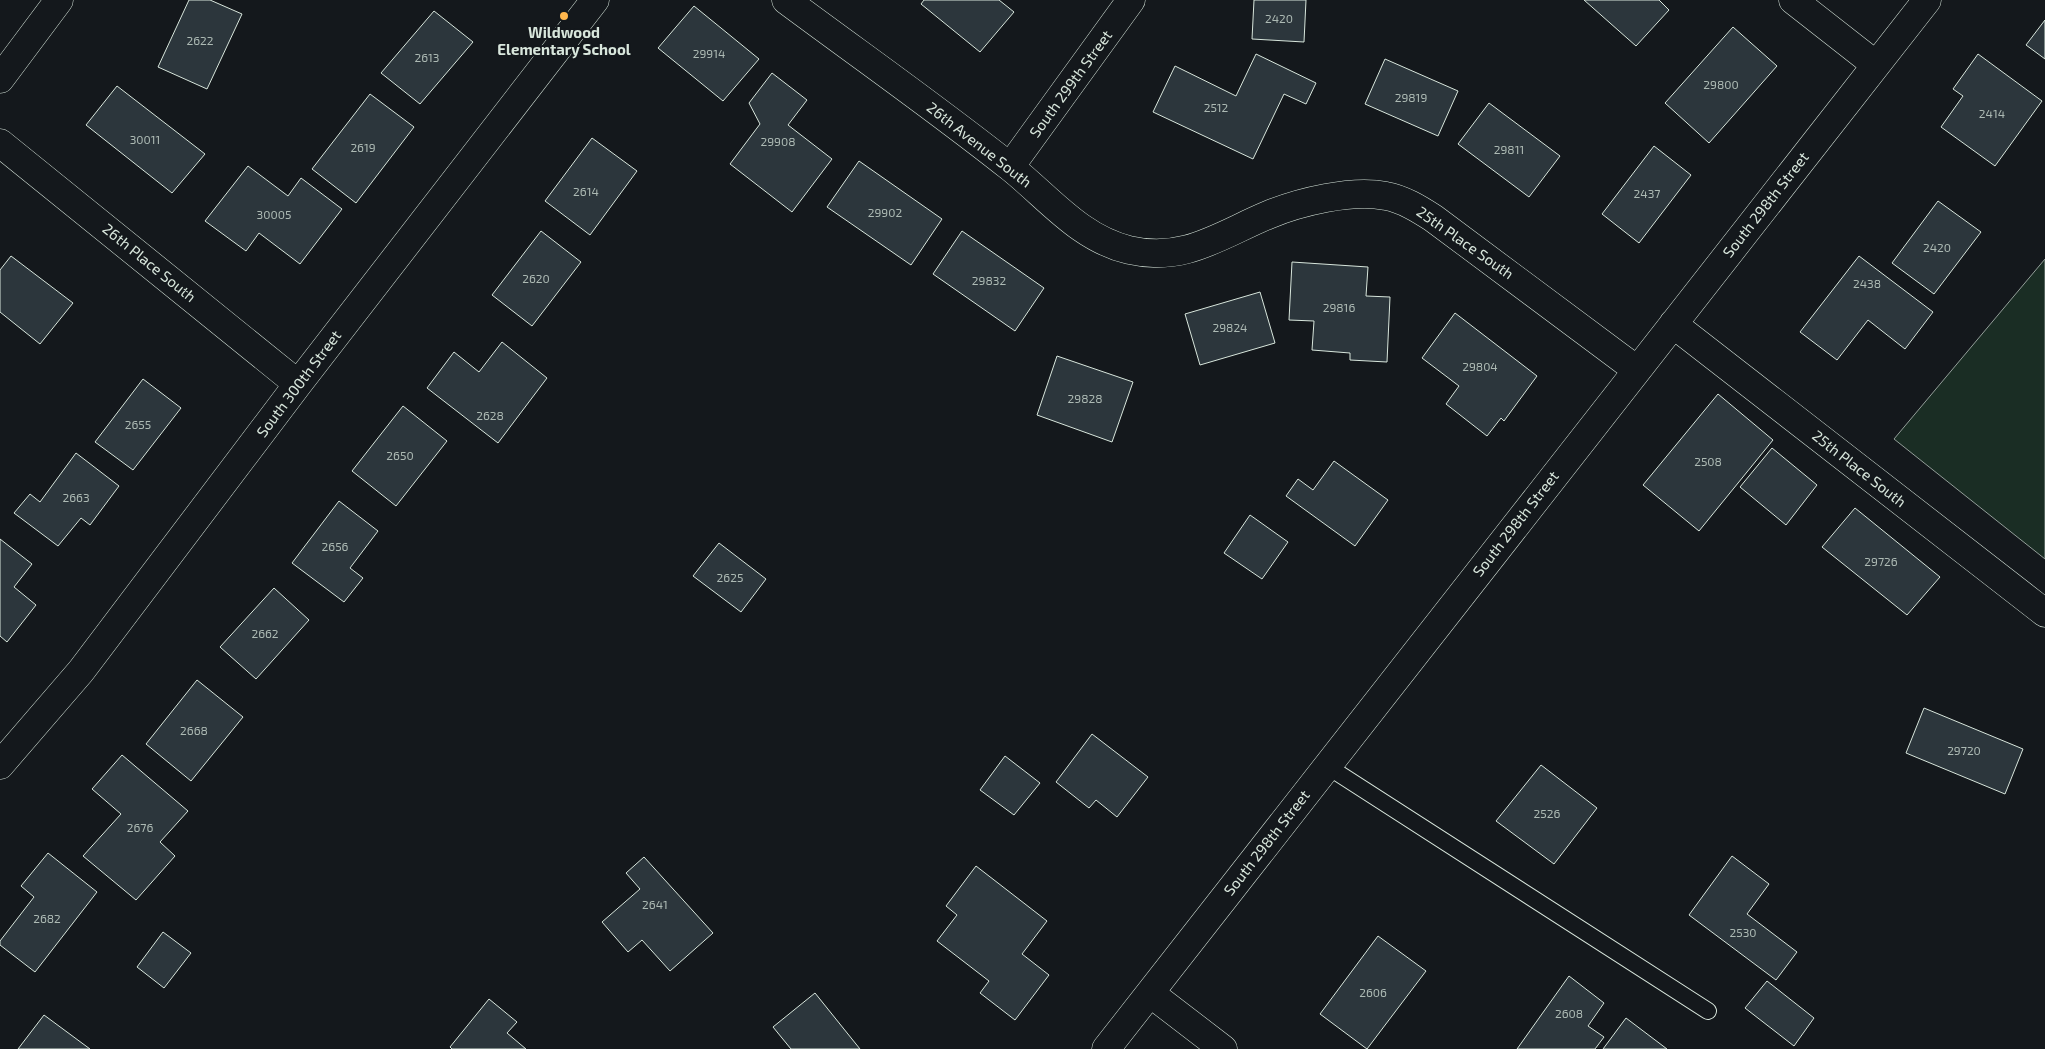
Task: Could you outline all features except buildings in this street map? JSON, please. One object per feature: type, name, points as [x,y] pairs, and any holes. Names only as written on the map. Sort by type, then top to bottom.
[{"type":"street","points":[[0,79],[59,0]]},
{"type":"street","name":"South 300th Street","points":[[0,765],[81,671],[298,384],[594,0]]},
{"type":"street","name":"26th Avenue South","points":[[786,0],[1010,167],[1066,217],[1108,244],[1146,253],[1186,250]]},
{"type":"street","name":"South 299th Street","points":[[1010,167],[1131,0]]},
{"type":"street","points":[[1792,0],[1876,65]]},
{"type":"street","name":"South 298th Street","points":[[1106,1049],[1927,0]]},
{"type":"street","name":"26th Place South","points":[[0,143],[298,384]]},
{"type":"street","name":"25th Place South","points":[[1186,250],[1206,245],[1268,215],[1294,206],[1358,194],[1386,196],[1407,203],[1433,218],[1636,370]]},
{"type":"street","name":"25th Place South","points":[[1673,324],[2045,613]]},
{"type":"street","points":[[1150,994],[1223,1049]]},
{"type":"lane","points":[[1327,766],[1708,1010]]},
{"type":"green space","points":[[2045,259],[2045,559],[1894,439]]},
{"type":"place","name":"Wildwood Elementary School","points":[[564,16]]}]
